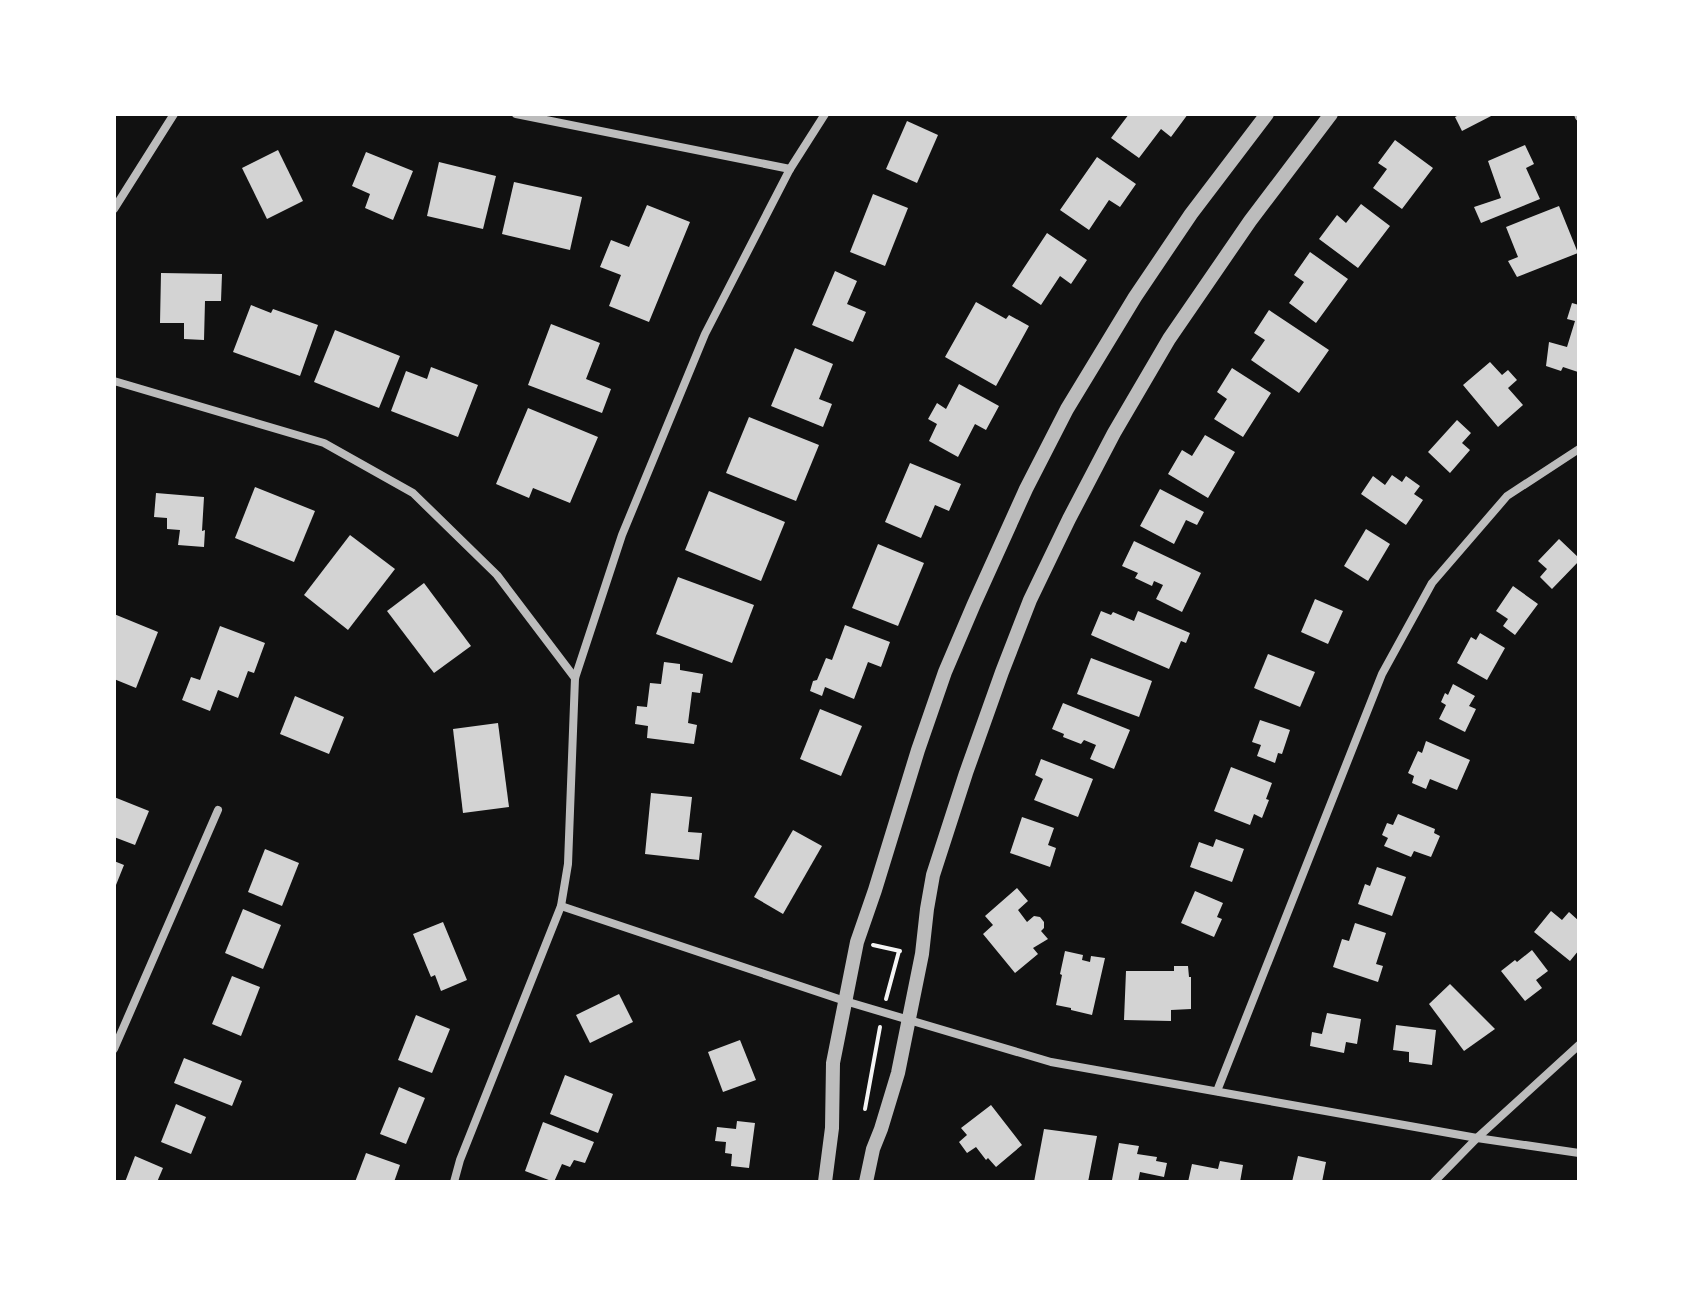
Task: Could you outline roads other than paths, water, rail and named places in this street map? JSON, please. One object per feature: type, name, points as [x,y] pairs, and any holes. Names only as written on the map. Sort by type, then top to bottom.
[{"type":"street","points":[[114,209],[174,114]]},
{"type":"street","points":[[516,114],[790,169]]},
{"type":"street","points":[[454,1182],[561,906],[568,864],[575,678],[622,535],[705,334],[790,169],[825,114]]},
{"type":"street","points":[[825,1182],[832,1128],[833,1063],[857,942],[945,672],[1026,489],[1067,409],[1135,297],[1191,214],[1267,114]]},
{"type":"street","points":[[866,1182],[873,1149],[898,1073],[922,954],[933,875],[966,773],[1030,600],[1114,433],[1169,339],[1250,221],[1331,114]]},
{"type":"street","points":[[114,381],[324,443],[413,493],[497,575],[575,678]]},
{"type":"street","points":[[1217,1091],[1382,674],[1432,583],[1507,496],[1579,449]]},
{"type":"street","points":[[114,1049],[218,810]]},
{"type":"street","points":[[561,906],[882,1013],[1051,1062],[1477,1138],[1579,1153]]},
{"type":"street","points":[[1434,1182],[1477,1138],[1579,1045]]}]
